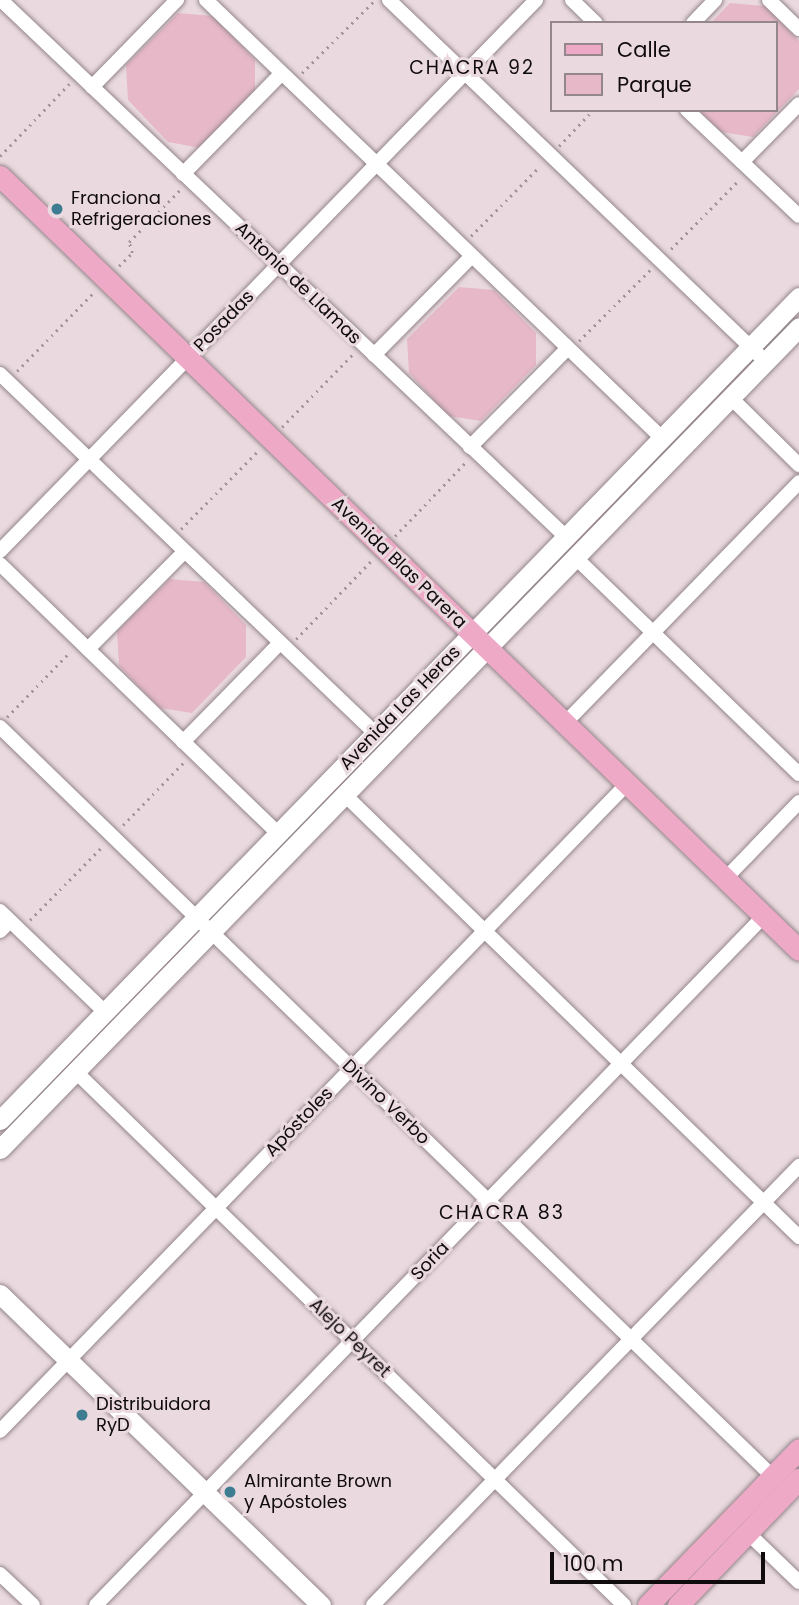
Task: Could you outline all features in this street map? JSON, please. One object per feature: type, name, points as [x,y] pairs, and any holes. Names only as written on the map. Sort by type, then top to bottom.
[{"type":"main road","name":"Avenida Blas Parera","points":[[0,176],[799,950]]},
{"type":"main road","name":"Avenida Las Heras","points":[[0,1149],[345,795],[566,537],[799,297]]},
{"type":"main road","name":"Avenida Las Heras","points":[[2,1112],[104,1012],[375,733],[575,557],[799,327]]},
{"type":"main road","points":[[0,1294],[321,1605]]},
{"type":"main road","points":[[648,1605],[799,1449]]},
{"type":"main road","points":[[678,1605],[799,1479]]},
{"type":"street","name":"Antonio de Llamas","points":[[1,0],[566,537]]},
{"type":"street","points":[[92,86],[177,0]]},
{"type":"street","points":[[206,0],[662,438]]},
{"type":"street","points":[[389,0],[765,361]]},
{"type":"street","name":"Posadas","points":[[0,551],[536,0]]},
{"type":"street","points":[[572,0],[594,21]]},
{"type":"street","points":[[695,21],[715,0]]},
{"type":"street","points":[[769,0],[799,29]]},
{"type":"street","points":[[183,174],[287,78]]},
{"type":"street","points":[[742,162],[799,104]]},
{"type":"street","points":[[689,112],[799,216]]},
{"type":"street","points":[[374,355],[467,251]]},
{"type":"street","points":[[470,447],[568,348]]},
{"type":"street","points":[[0,374],[375,733]]},
{"type":"street","points":[[730,397],[799,465]]},
{"type":"street","points":[[565,723],[799,482]]},
{"type":"street","points":[[84,645],[184,552]]},
{"type":"street","points":[[575,557],[799,774]]},
{"type":"street","points":[[0,564],[278,833]]},
{"type":"street","points":[[183,742],[280,643]]},
{"type":"street","name":"Divino Verbo","points":[[0,725],[772,1476]]},
{"type":"street","name":"Apóstoles","points":[[0,1430],[627,784]]},
{"type":"street","points":[[345,795],[799,1237]]},
{"type":"street","points":[[725,879],[799,802]]},
{"type":"street","name":"Soria","points":[[96,1605],[764,916]]},
{"type":"street","points":[[3,921],[104,1012]]},
{"type":"street","name":"Alejo Peyret","points":[[75,1071],[624,1605]]},
{"type":"street","points":[[373,1605],[799,1166]]},
{"type":"street","points":[[747,1532],[799,1582]]},
{"type":"street","points":[[0,1574],[33,1605]]},
{"type":"path","points":[[287,78],[375,0]]},
{"type":"path","points":[[0,156],[78,74]]},
{"type":"path","points":[[467,251],[591,112]]},
{"type":"path","points":[[0,725],[84,645]]},
{"type":"green space","points":[[730,3],[765,6],[799,41],[799,89],[778,111],[778,21],[713,21]]},
{"type":"green space","points":[[178,13],[213,16],[255,60],[255,91],[201,148],[168,142],[128,100],[126,65]]},
{"type":"green space","points":[[701,112],[777,112],[753,137],[721,132]]},
{"type":"green space","points":[[459,287],[494,290],[536,333],[536,365],[481,421],[449,416],[409,373],[407,339]]},
{"type":"green space","points":[[170,579],[204,582],[246,625],[246,657],[192,713],[160,708],[119,666],[117,631]]},
{"type":"place","name":"Franciona Refrigeraciones","points":[[57,209]]},
{"type":"place","name":"Distribuidora RyD","points":[[82,1415]]},
{"type":"place","name":"Almirante Brown y Apóstoles","points":[[230,1492]]},
{"type":"district","name":"CHACRA 92","points":[[472,68]]},
{"type":"district","name":"CHACRA 83","points":[[502,1213]]}]
